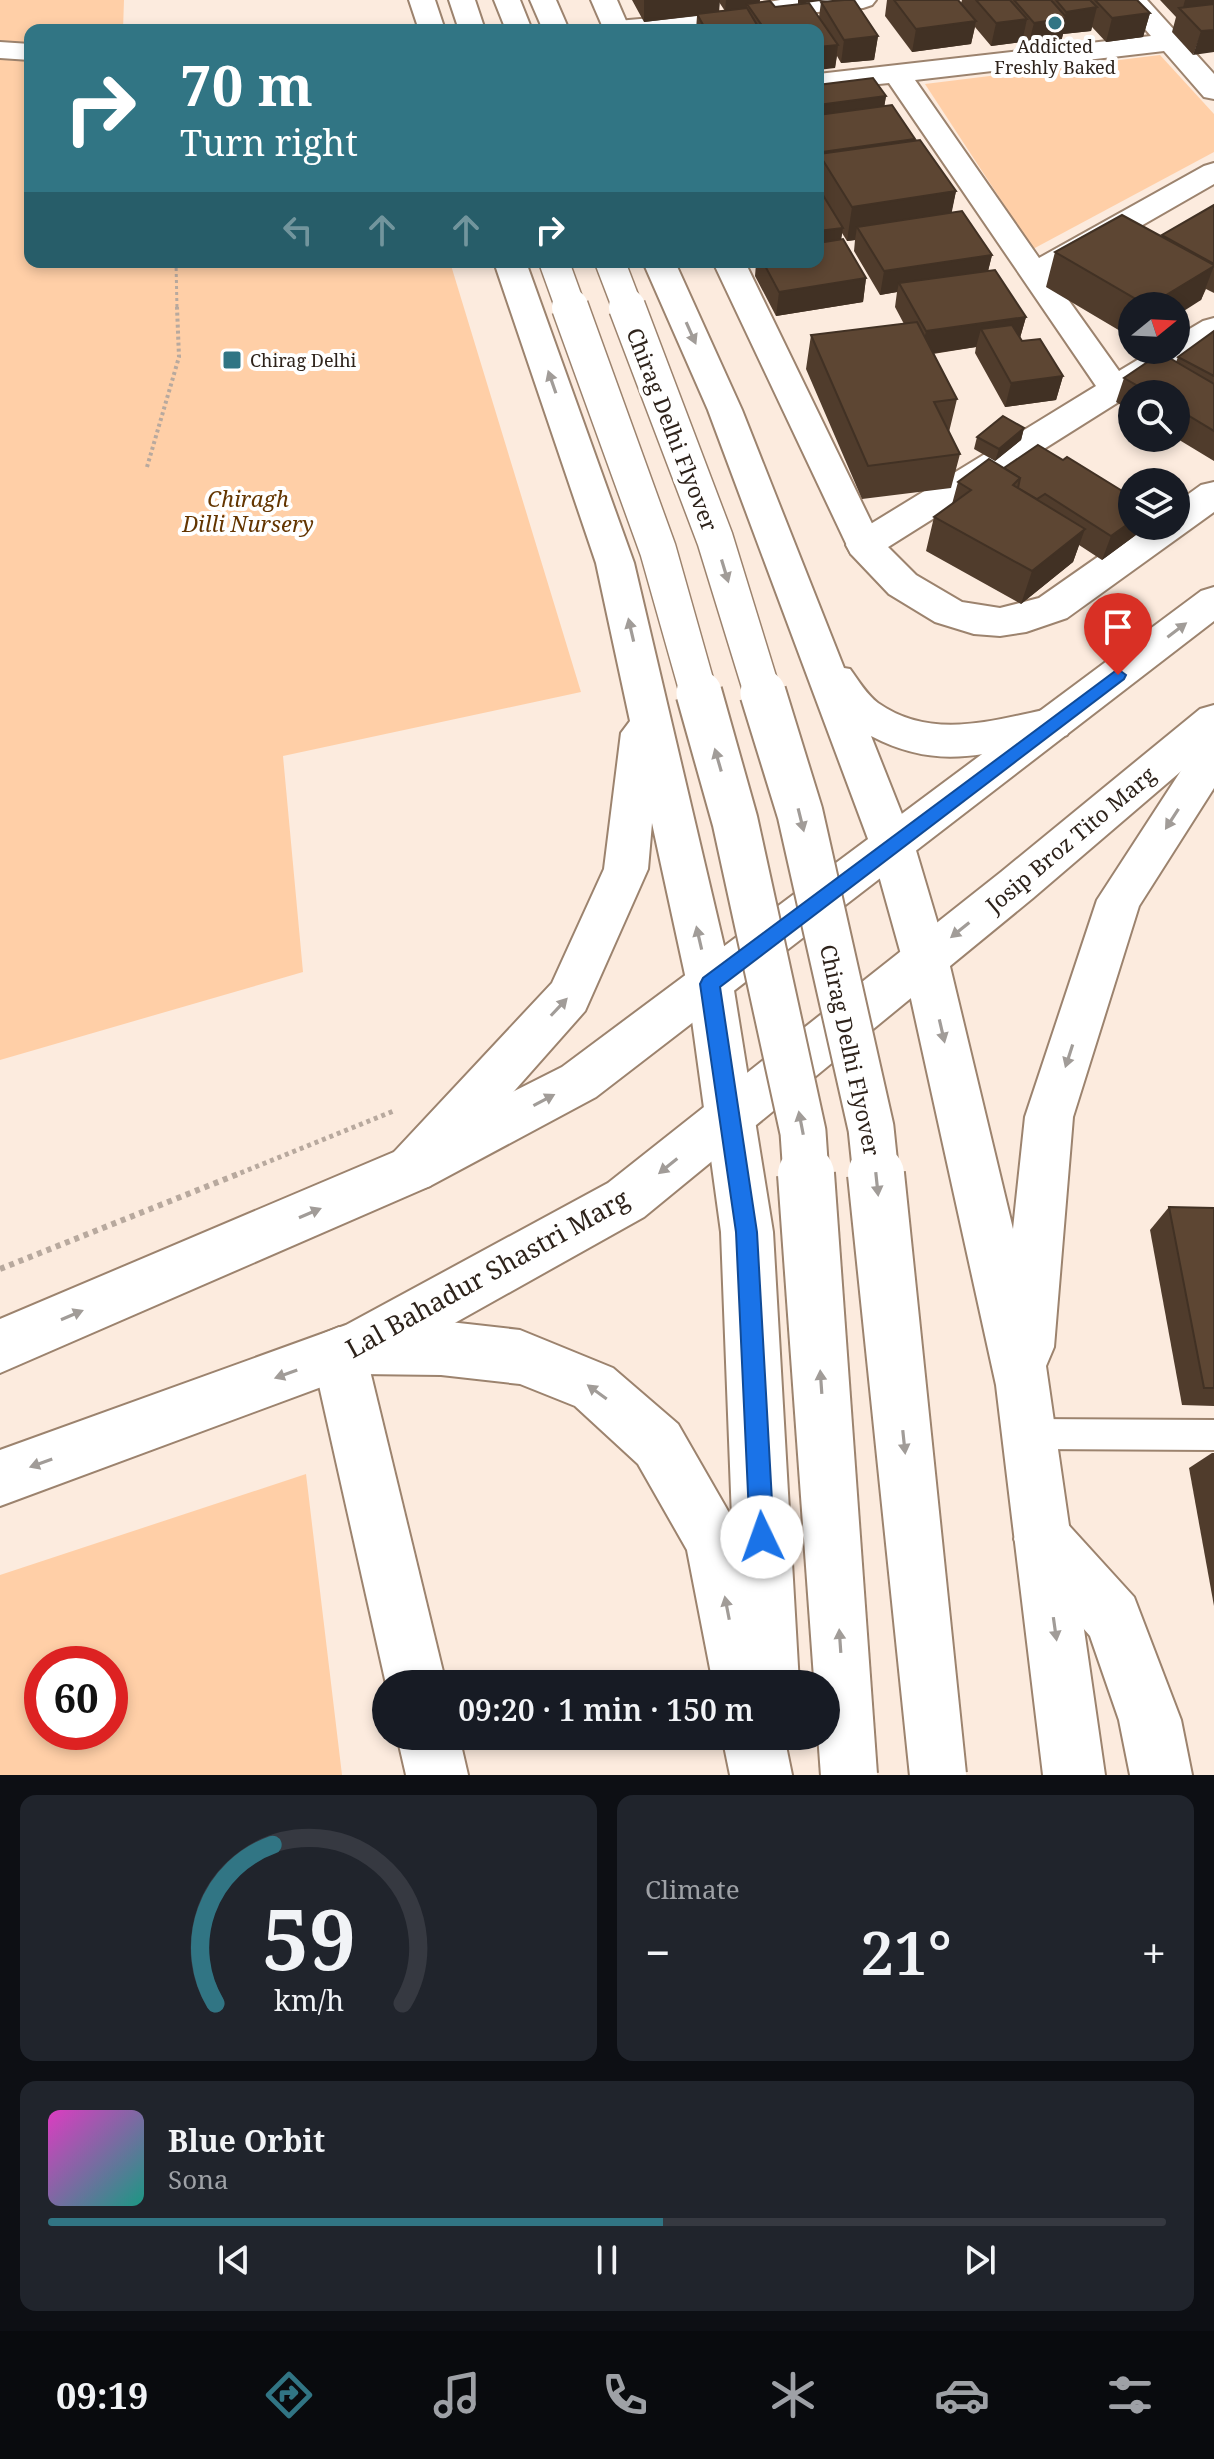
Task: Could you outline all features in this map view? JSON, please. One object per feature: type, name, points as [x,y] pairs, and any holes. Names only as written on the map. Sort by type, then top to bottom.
[{"type":"main road","points":[[422,0],[430,24]]},
{"type":"main road","points":[[462,0],[470,24]]},
{"type":"main road","points":[[507,0],[517,24]]},
{"type":"main road","points":[[543,0],[553,24]]},
{"type":"main road","points":[[604,0],[614,24]]},
{"type":"main road","points":[[679,24],[751,17],[766,9],[863,0]]},
{"type":"main road","points":[[1133,0],[1214,91]]},
{"type":"main road","points":[[824,81],[1169,42]]},
{"type":"main road","points":[[0,50],[24,52]]},
{"type":"main road","points":[[897,74],[1115,389]]},
{"type":"main road","points":[[1034,274],[1214,172]]},
{"type":"main road","points":[[512,268],[615,563],[710,984],[747,1232],[768,1670]]},
{"type":"main road","points":[[556,268],[662,565],[735,821],[803,1132],[849,1775]]},
{"type":"main road","name":"Chirag Delhi Flyover","points":[[612,268],[715,539],[800,813],[871,1128],[938,1775]]},
{"type":"main road","points":[[662,268],[725,410],[893,847],[925,958],[1026,1410],[1074,1775]]},
{"type":"main road","points":[[732,268],[864,545],[883,569],[941,609],[972,622],[1001,624],[1035,617],[1053,608],[1148,540]]},
{"type":"main road","points":[[864,545],[1214,328]]},
{"type":"main road","points":[[1190,511],[1214,494]]},
{"type":"main road","points":[[0,1346],[412,1169],[579,1082],[1214,601]]},
{"type":"main road","points":[[822,662],[862,713],[909,737],[958,743],[1053,724]]},
{"type":"main road","points":[[412,1169],[569,997],[626,869],[645,696]]},
{"type":"main road","name":"Josip Broz Tito Marg","points":[[729,1117],[1214,720]]},
{"type":"main road","points":[[1026,1410],[1049,1117],[1119,900],[1214,754]]},
{"type":"main road","name":"Lal Bahadur Shastri Marg","points":[[0,1478],[349,1351],[626,1200],[729,1117]]},
{"type":"main road","points":[[413,1670],[349,1351],[441,1348],[520,1357],[594,1387],[658,1444],[714,1542],[740,1670]]},
{"type":"main road","points":[[1043,1539],[1113,1618],[1150,1720],[1161,1775]]},
{"type":"main road","points":[[431,1750],[437,1775]]},
{"type":"main road","points":[[756,1750],[761,1775]]},
{"type":"main road","points":[[773,1750],[774,1775]]},
{"type":"lane","points":[[1026,1410],[1214,1435]]},
{"type":"path","points":[[147,467],[179,357],[176,268]]},
{"type":"path","points":[[0,1269],[400,1109]]},
{"type":"green space","name":"Chiragh Dilli Nursery","points":[[0,0],[124,0],[123,24],[24,24],[24,268],[452,268],[581,692],[283,756],[303,972],[0,1060]]},
{"type":"green space","points":[[1160,55],[1214,114],[1214,152],[1033,249],[925,84]]},
{"type":"green space","points":[[306,1474],[342,1775],[0,1775],[0,1575]]},
{"type":"building","points":[[854,0],[878,36],[844,40],[821,2]]},
{"type":"building","points":[[894,0],[958,0],[976,21],[916,29]]},
{"type":"building","points":[[976,0],[1010,0],[1027,19],[996,23]]},
{"type":"building","points":[[1014,0],[1051,0],[1067,18],[1034,23]]},
{"type":"building","points":[[1056,0],[1090,0],[1097,7],[1066,12]]},
{"type":"building","points":[[1095,0],[1137,0],[1150,13],[1112,18]]},
{"type":"building","points":[[770,1],[775,7],[809,3],[824,24],[761,24],[747,4]]},
{"type":"building","points":[[1214,4],[1214,30],[1201,31],[1179,8]]},
{"type":"building","points":[[747,8],[756,24],[703,24],[697,14]]},
{"type":"building","points":[[824,25],[838,45],[824,46]]},
{"type":"building","points":[[873,78],[886,96],[824,104],[824,84]]},
{"type":"building","points":[[892,105],[915,139],[824,152],[824,114]]},
{"type":"building","points":[[920,140],[956,191],[852,207],[824,162],[824,153]]},
{"type":"building","points":[[824,197],[843,228],[824,230]]},
{"type":"building","points":[[1214,205],[1214,264],[1162,235]]},
{"type":"building","points":[[962,211],[992,255],[884,271],[857,227]]},
{"type":"building","points":[[1122,215],[1214,266],[1171,292],[1124,292],[1055,252]]},
{"type":"building","points":[[843,239],[866,278],[779,292],[766,268],[824,268],[824,242]]},
{"type":"building","points":[[995,270],[1026,317],[926,331],[899,283]]},
{"type":"building","points":[[917,322],[957,399],[934,402],[960,454],[868,466],[811,335]]},
{"type":"building","points":[[1012,325],[1022,341],[1040,339],[1063,376],[1011,383],[981,329]]},
{"type":"building","points":[[1214,331],[1214,376],[1190,363],[1190,348]]},
{"type":"building","points":[[1145,364],[1180,364],[1214,384],[1214,431],[1190,416],[1190,380],[1124,378]]},
{"type":"building","points":[[1003,416],[1024,428],[999,449],[977,437]]},
{"type":"building","points":[[1038,445],[1063,460],[1067,457],[1118,488],[1118,531],[1111,536],[1045,494],[1037,499],[1018,488],[1020,478],[1004,468]]},
{"type":"building","points":[[989,459],[1020,478],[1013,485],[1085,529],[1032,571],[934,517],[971,490],[958,482]]},
{"type":"building","points":[[1169,1207],[1214,1208],[1214,1388],[1204,1388]]},
{"type":"place","name":"Addicted Freshly Baked","points":[[1055,23]]},
{"type":"place","name":"Chirag Delhi","points":[[232,360]]},
{"type":"route","points":[[762,1537],[747,1232],[710,984],[1118,675]]}]
